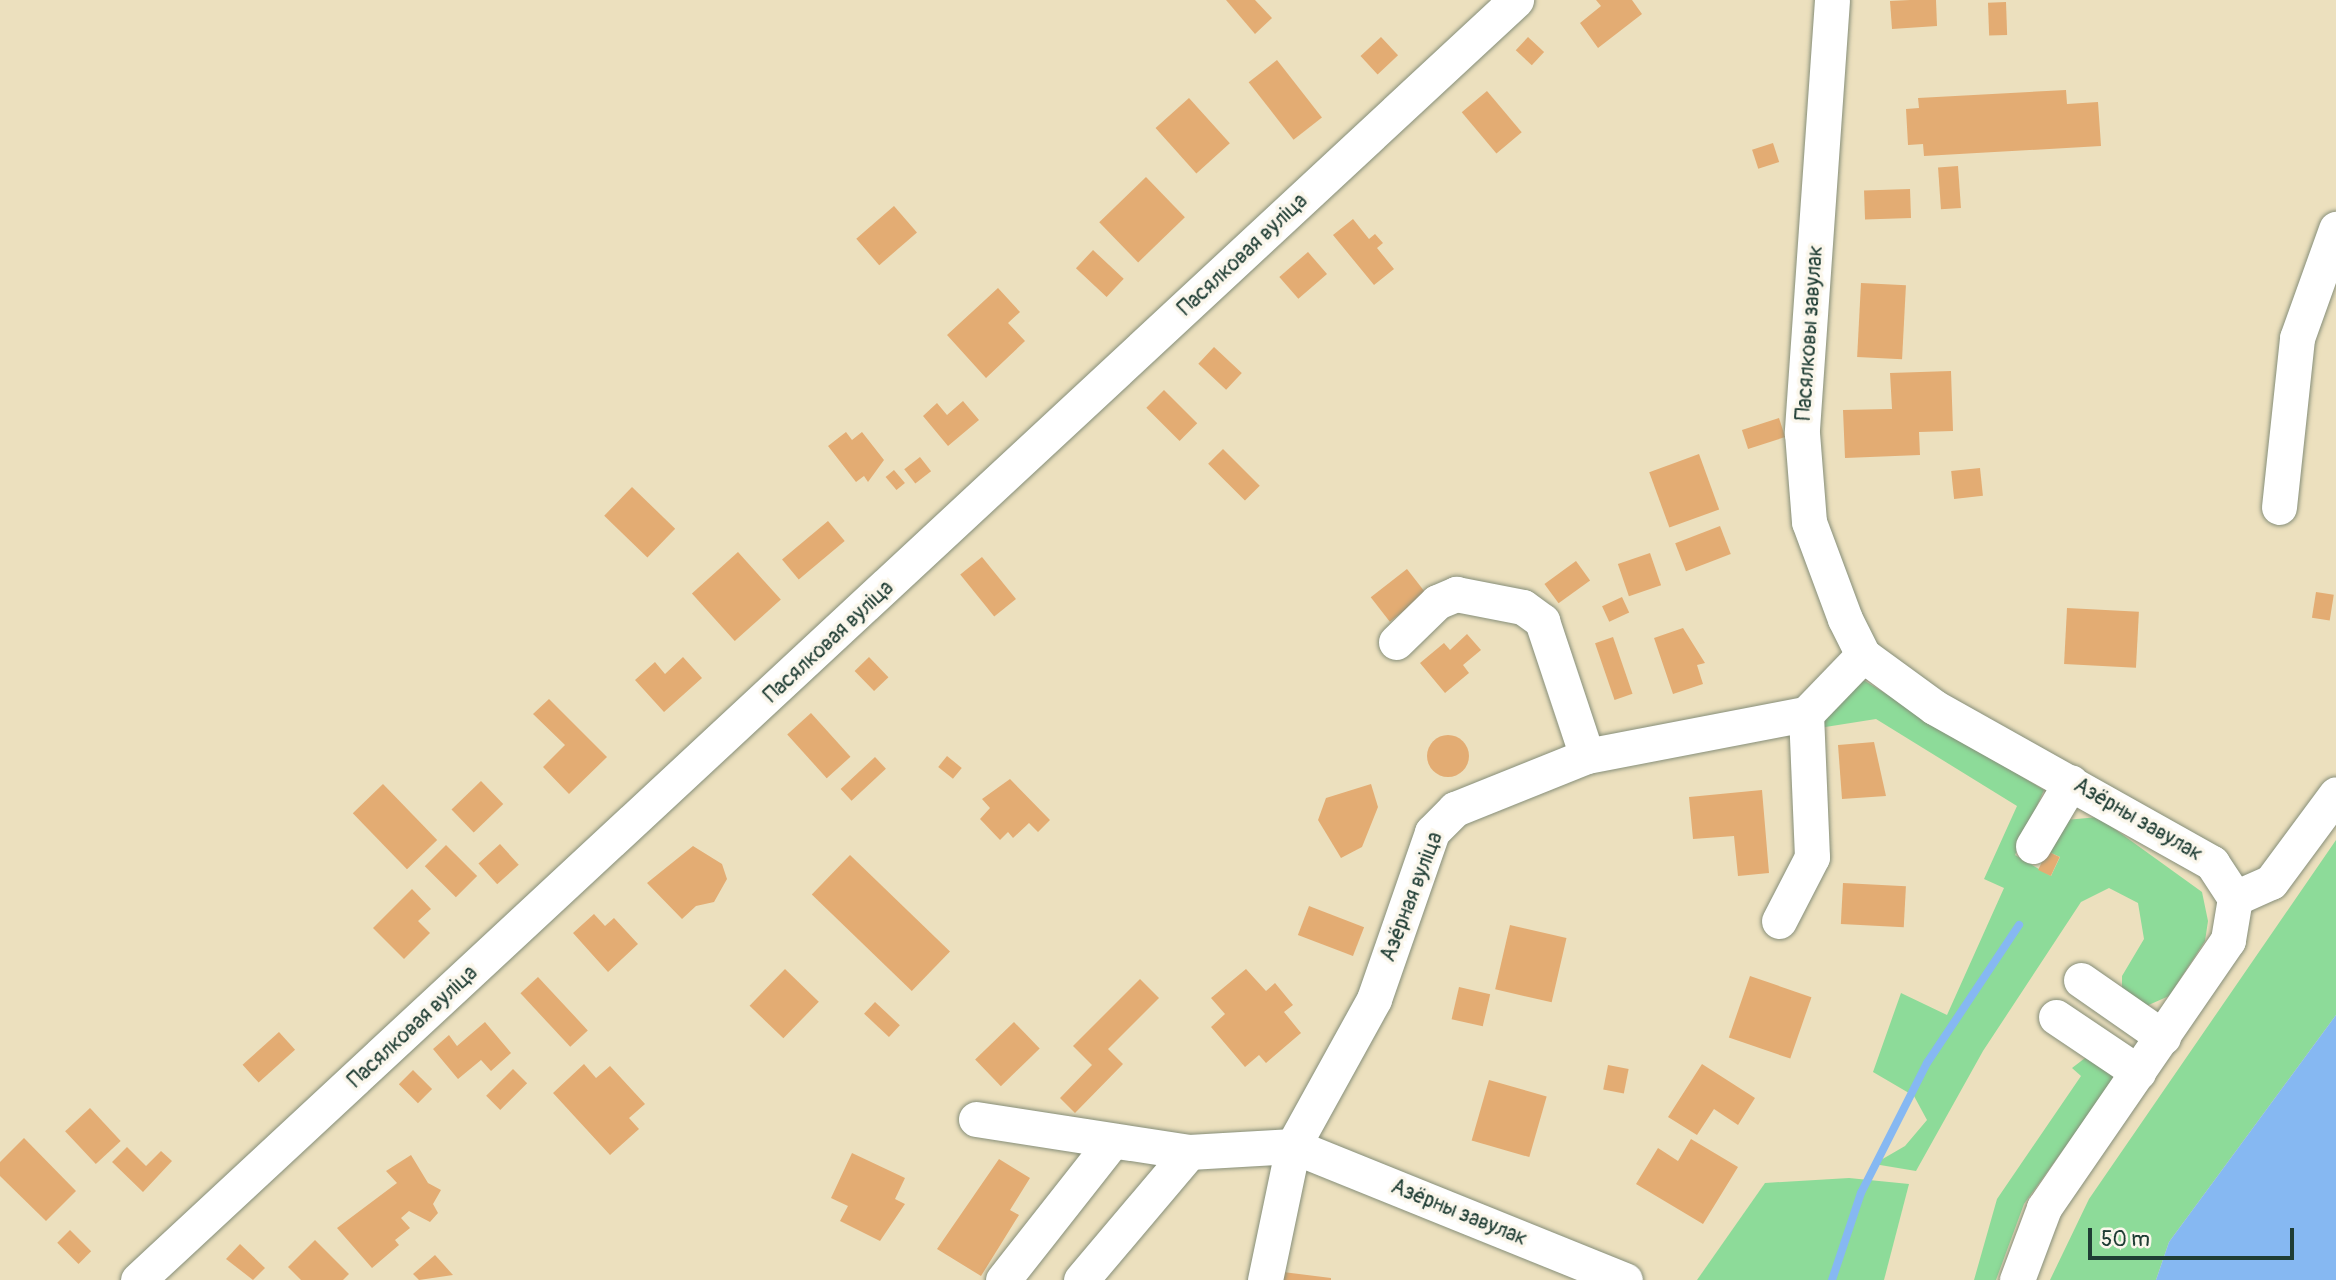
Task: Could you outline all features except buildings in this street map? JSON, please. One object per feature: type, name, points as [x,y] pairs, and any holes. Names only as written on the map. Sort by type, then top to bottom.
[{"type":"street","name":"Пасялковая вуліца","points":[[138,1280],[1516,0]]},
{"type":"street","name":"Пасялковы завулак","points":[[1832,0],[1803,446],[1809,522],[1863,655]]},
{"type":"street","points":[[2279,507],[2297,338],[2336,229]]},
{"type":"street","points":[[1396,642],[1437,602],[1456,594],[1523,607],[1542,621],[1587,756]]},
{"type":"street","points":[[1779,921],[1812,858],[1806,714],[1863,655]]},
{"type":"street","name":"Азёрны завулак","points":[[1863,655],[1934,707],[2212,863],[2235,898]]},
{"type":"street","name":"Азёрная вуліца","points":[[1265,1280],[1293,1146],[1374,999],[1433,832],[1480,794],[1587,756],[1806,714]]},
{"type":"street","points":[[2033,846],[2071,782]]},
{"type":"street","points":[[2017,1280],[2044,1208],[2228,940],[2235,898],[2271,882],[2336,794]]},
{"type":"street","points":[[2081,980],[2163,1037]]},
{"type":"street","points":[[2056,1017],[2138,1072]]},
{"type":"street","points":[[976,1119],[1111,1143],[1189,1153],[1293,1146]]},
{"type":"street","points":[[1003,1280],[1111,1143]]},
{"type":"street","name":"Азёрны завулак","points":[[1293,1146],[1547,1266],[1625,1280]]},
{"type":"street","points":[[1081,1280],[1189,1153]]},
{"type":"green space","points":[[1851,680],[1865,681],[2044,790],[2015,855],[2051,876],[2060,857],[2047,851],[2066,820],[2098,817],[2202,892],[2208,921],[2205,941],[2169,996],[2144,1007],[2122,990],[2122,976],[2144,939],[2138,903],[2109,888],[2081,902],[1983,1051],[1916,1171],[1874,1164],[1905,1146],[1927,1120],[1914,1096],[1873,1072],[1901,993],[1947,1015],[2004,888],[1984,879],[2017,806],[1876,719],[1819,728]]},
{"type":"green space","points":[[2336,840],[2336,1015],[2169,1242],[2156,1280],[2050,1280],[2089,1199]]},
{"type":"green space","points":[[2089,1055],[2114,1076],[2109,1086],[2024,1204],[1996,1280],[1974,1280],[1997,1199],[2081,1076],[2072,1068]]},
{"type":"green space","points":[[1849,1178],[1909,1184],[1884,1280],[1697,1280],[1765,1183]]},
{"type":"water","points":[[2336,1015],[2336,1280],[2156,1280],[2169,1242]]},
{"type":"waterway","points":[[1832,1280],[1861,1193],[1927,1063],[2019,925]]}]
